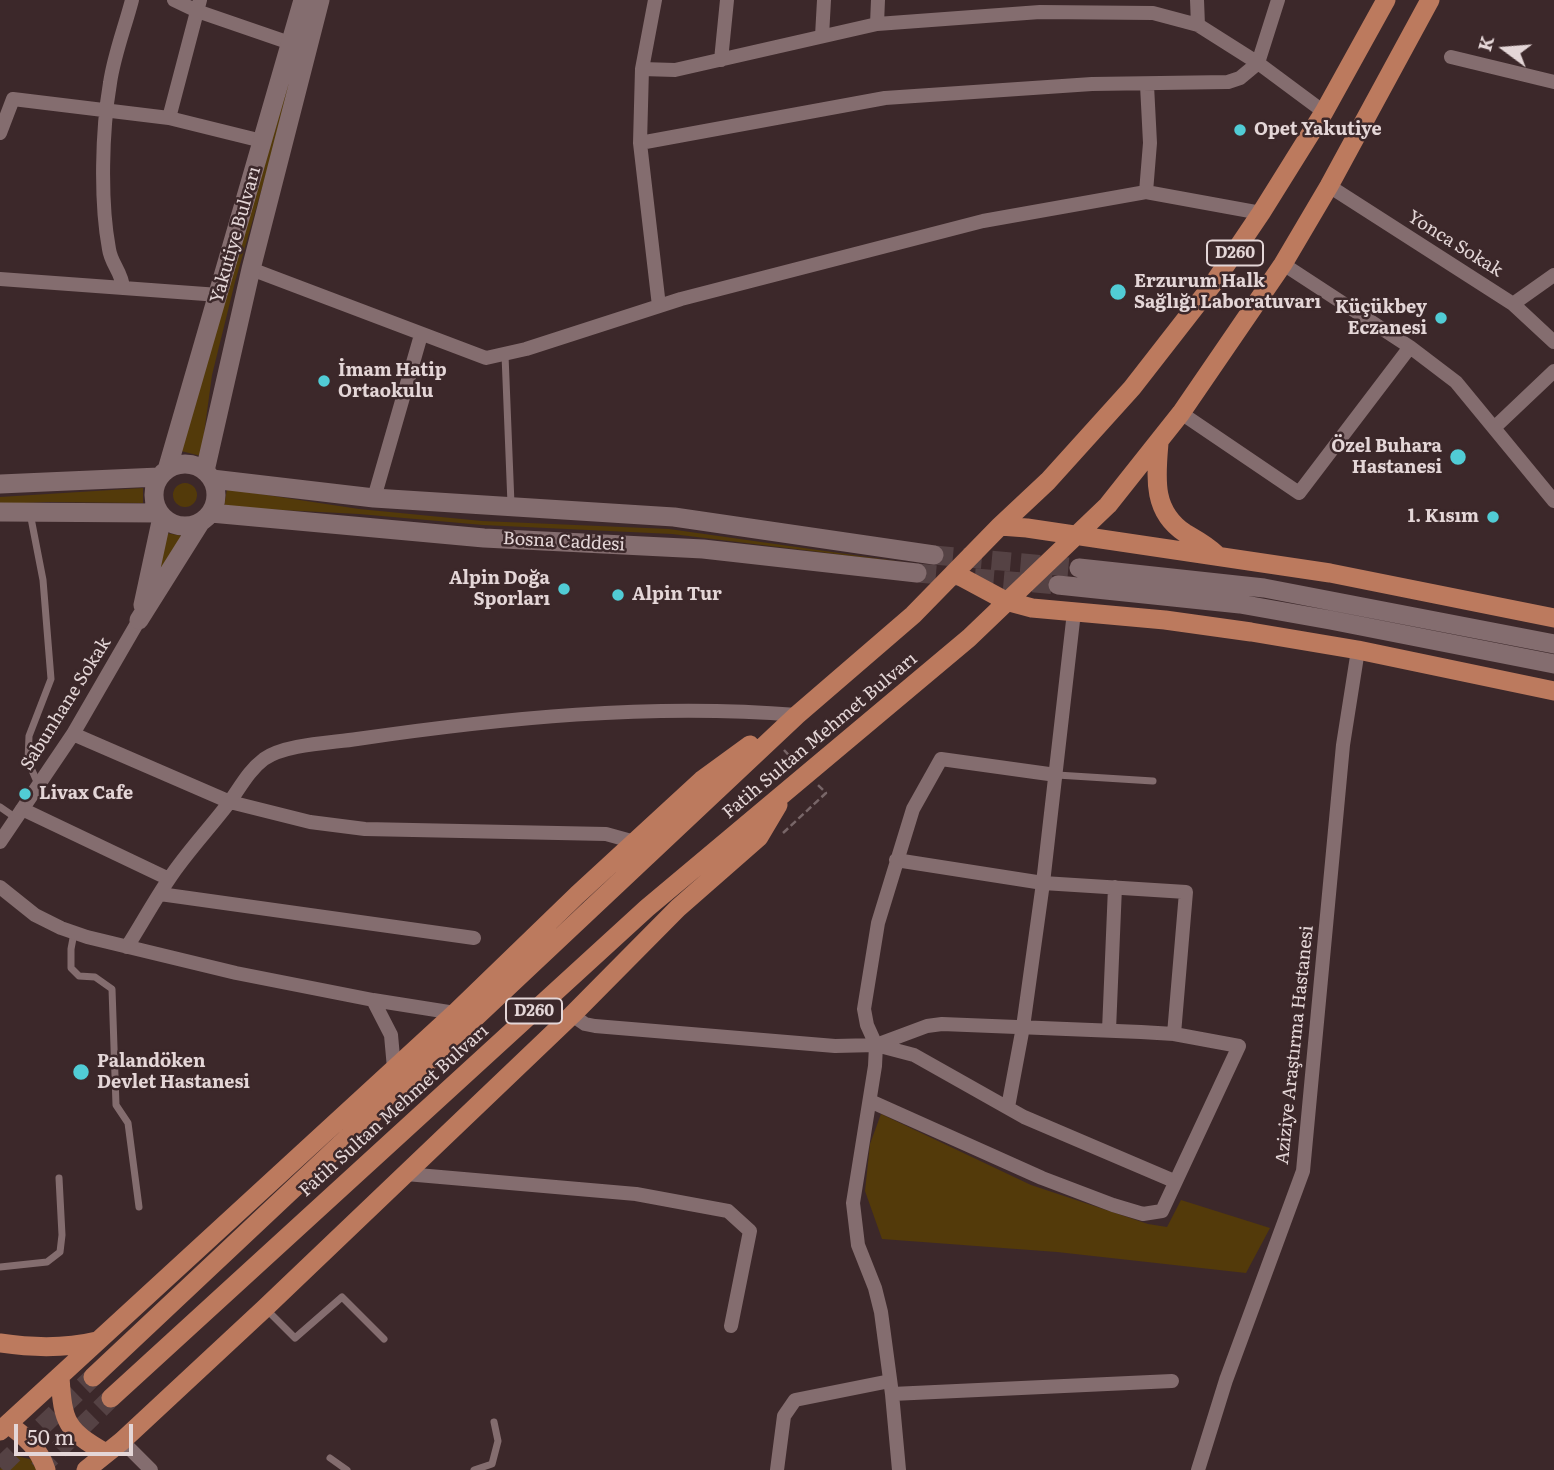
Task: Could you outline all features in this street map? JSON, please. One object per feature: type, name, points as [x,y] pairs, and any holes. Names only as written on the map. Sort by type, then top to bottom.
[{"type":"highway","name":"Fatih Sultan Mehmet Bulvarı","points":[[93,1377],[793,719],[913,615],[1048,481],[1132,388],[1213,284],[1324,112],[1386,0]]},
{"type":"highway","name":"Fatih Sultan Mehmet Bulvarı","points":[[111,1398],[647,908],[959,646],[1108,505],[1181,413],[1283,264],[1329,186],[1430,0]]},
{"type":"highway","points":[[1158,443],[1156,481],[1163,510],[1171,522],[1218,555]]},
{"type":"highway","points":[[1000,526],[1330,573],[1554,618]]},
{"type":"highway","points":[[954,573],[1006,601],[1032,608],[1201,624],[1358,650],[1554,691]]},
{"type":"highway","points":[[46,1470],[31,1440],[3,1423],[102,1340],[702,780],[750,745],[793,719]]},
{"type":"highway","points":[[86,1470],[107,1462],[121,1441],[406,1174],[572,1015],[678,908],[759,837],[787,791]]},
{"type":"highway","points":[[0,1343],[25,1347],[71,1347],[102,1340]]},
{"type":"highway","points":[[60,1377],[63,1415],[81,1439],[107,1462]]},
{"type":"main road","name":"Yakutiye Bulvarı","points":[[163,474],[219,295],[303,0]]},
{"type":"main road","name":"Yakutiye Bulvarı","points":[[209,475],[251,270],[320,0]]},
{"type":"main road","points":[[0,484],[163,474],[186,464],[209,475],[374,498],[674,517],[934,555]]},
{"type":"main road","points":[[163,474],[154,495],[161,515],[170,523],[180,526],[206,518]]},
{"type":"main road","points":[[139,620],[206,518],[216,496],[209,475]]},
{"type":"main road","points":[[0,512],[161,515]]},
{"type":"main road","points":[[139,620],[161,515]]},
{"type":"main road","name":"Bosna Caddesi","points":[[206,518],[484,538],[703,549],[917,573]]},
{"type":"main road","points":[[1079,568],[1264,588],[1554,643]]},
{"type":"main road","points":[[1058,585],[1198,599],[1282,611],[1554,664]]},
{"type":"street","points":[[123,288],[122,276],[109,251],[103,187],[110,80],[132,0]]},
{"type":"street","points":[[174,0],[199,5],[290,43]]},
{"type":"street","points":[[655,0],[642,69],[640,143],[659,306]]},
{"type":"street","points":[[721,60],[727,0]]},
{"type":"street","points":[[822,36],[824,0]]},
{"type":"street","points":[[877,23],[878,0]]},
{"type":"street","points":[[1197,0],[1198,25]]},
{"type":"street","points":[[640,143],[885,98],[1071,85],[1228,82],[1240,78],[1258,63],[1278,0]]},
{"type":"street","points":[[169,118],[199,5]]},
{"type":"street","points":[[642,69],[675,70],[877,23],[1040,6],[1153,13],[1198,25],[1258,63],[1324,112]]},
{"type":"street","points":[[1451,57],[1554,82]]},
{"type":"street","points":[[1146,192],[1150,144],[1147,85]]},
{"type":"street","points":[[0,133],[13,99],[169,118],[262,141]]},
{"type":"street","name":"Yonca Sokak","points":[[1329,186],[1513,304],[1554,342]]},
{"type":"street","points":[[251,270],[486,358],[659,306],[983,221],[1146,192],[1261,213]]},
{"type":"street","points":[[1283,264],[1410,347],[1456,382],[1554,501]]},
{"type":"street","points":[[1513,304],[1554,275]]},
{"type":"street","points":[[0,279],[219,295]]},
{"type":"street","points":[[374,498],[421,335]]},
{"type":"street","points":[[1181,413],[1300,493],[1410,347]]},
{"type":"street","points":[[1494,428],[1554,371]]},
{"type":"street","points":[[1008,1107],[1023,1027],[1043,883],[1074,612]]},
{"type":"street","name":"Sabunhane Sokak","points":[[0,842],[73,734],[139,620]]},
{"type":"street","name":"Aziziye Araştırma Hastanesi","points":[[1198,1470],[1226,1380],[1303,1171],[1343,745],[1358,650]]},
{"type":"street","points":[[127,947],[169,878],[256,765],[281,751],[390,734],[633,711],[757,712],[793,719]]},
{"type":"street","points":[[73,734],[230,802],[282,817],[365,829],[606,834],[635,842]]},
{"type":"street","points":[[899,1470],[881,1312],[859,1245],[853,1203],[870,1101],[876,1045],[867,1025],[864,1009],[878,923],[913,809],[941,759],[1056,775]]},
{"type":"street","points":[[19,813],[169,878]]},
{"type":"street","points":[[896,860],[1043,883],[1186,892],[1174,1034]]},
{"type":"street","points":[[0,887],[35,915],[74,933],[236,973],[454,1013]]},
{"type":"street","points":[[1109,1030],[1115,887]]},
{"type":"street","points":[[160,894],[474,937]]},
{"type":"street","points":[[373,1000],[391,1035],[394,1068]]},
{"type":"street","points":[[572,1015],[595,1027],[835,1046],[876,1045],[914,1055],[1024,1117],[1174,1181]]},
{"type":"street","points":[[870,1101],[1042,1178],[1143,1214],[1162,1211],[1239,1046],[1174,1034],[942,1024],[927,1026],[876,1045]]},
{"type":"street","points":[[406,1174],[636,1195],[728,1211],[750,1231],[731,1326]]},
{"type":"street","points":[[777,1470],[784,1416],[795,1400],[891,1388],[1171,1381]]},
{"type":"street","points":[[121,1441],[151,1470]]},
{"type":"lane","points":[[505,354],[511,508]]},
{"type":"lane","points":[[30,512],[43,580],[51,679],[29,736],[28,761],[38,785]]},
{"type":"lane","points":[[1056,775],[1153,781]]},
{"type":"lane","points":[[0,807],[19,813]]},
{"type":"lane","points":[[74,933],[71,968],[79,976],[95,977],[112,989],[116,1105],[128,1123],[139,1207]]},
{"type":"lane","points":[[0,1267],[47,1262],[60,1252],[62,1235],[59,1178]]},
{"type":"lane","points":[[265,1308],[295,1338],[342,1297],[384,1339]]},
{"type":"lane","points":[[474,1470],[492,1464],[498,1441],[495,1422]]},
{"type":"lane","points":[[330,1458],[347,1470]]},
{"type":"path","points":[[779,744],[798,764]]},
{"type":"path","points":[[776,838],[826,793],[817,784]]},
{"type":"shaded area","points":[[310,0],[316,0],[235,282],[212,375],[201,456],[181,451]]},
{"type":"shaded area","points":[[185,483],[194,486],[197,495],[194,504],[185,507],[176,504],[173,495],[176,486]]},
{"type":"shaded area","points":[[143,488],[143,503],[0,504],[0,497]]},
{"type":"shaded area","points":[[227,489],[359,509],[482,521],[669,529],[910,563],[672,534],[483,525],[359,514],[224,507]]},
{"type":"shaded area","points":[[166,533],[183,536],[153,586]]},
{"type":"shaded area","points":[[881,1114],[1031,1185],[1148,1224],[1167,1227],[1181,1200],[1270,1228],[1246,1273],[1057,1252],[882,1239],[865,1191],[870,1144]]},
{"type":"shaded area","points":[[17,1456],[33,1460],[41,1470],[0,1470],[2,1463]]},
{"type":"tunnel","points":[[934,555],[1079,568]]},
{"type":"tunnel","points":[[917,573],[1058,585]]},
{"type":"tunnel","points":[[0,1467],[93,1377]]},
{"type":"tunnel","points":[[38,1470],[111,1398]]},
{"type":"place","name":"Opet Yakutiye","points":[[1240,130]]},
{"type":"place","name":"Erzurum Halk Sağlığı Laboratuvarı","points":[[1118,292]]},
{"type":"place","name":"Küçükbey Eczanesi","points":[[1441,318]]},
{"type":"place","name":"İmam Hatip Ortaokulu","points":[[324,381]]},
{"type":"place","name":"Özel Buhara Hastanesi","points":[[1458,457]]},
{"type":"place","name":"1. Kısım","points":[[1493,517]]},
{"type":"place","name":"Alpin Doğa Sporları","points":[[564,589]]},
{"type":"place","name":"Alpin Tur","points":[[618,595]]},
{"type":"place","name":"Livax Cafe","points":[[25,794]]},
{"type":"place","name":"Palandöken Devlet Hastanesi","points":[[81,1072]]}]
